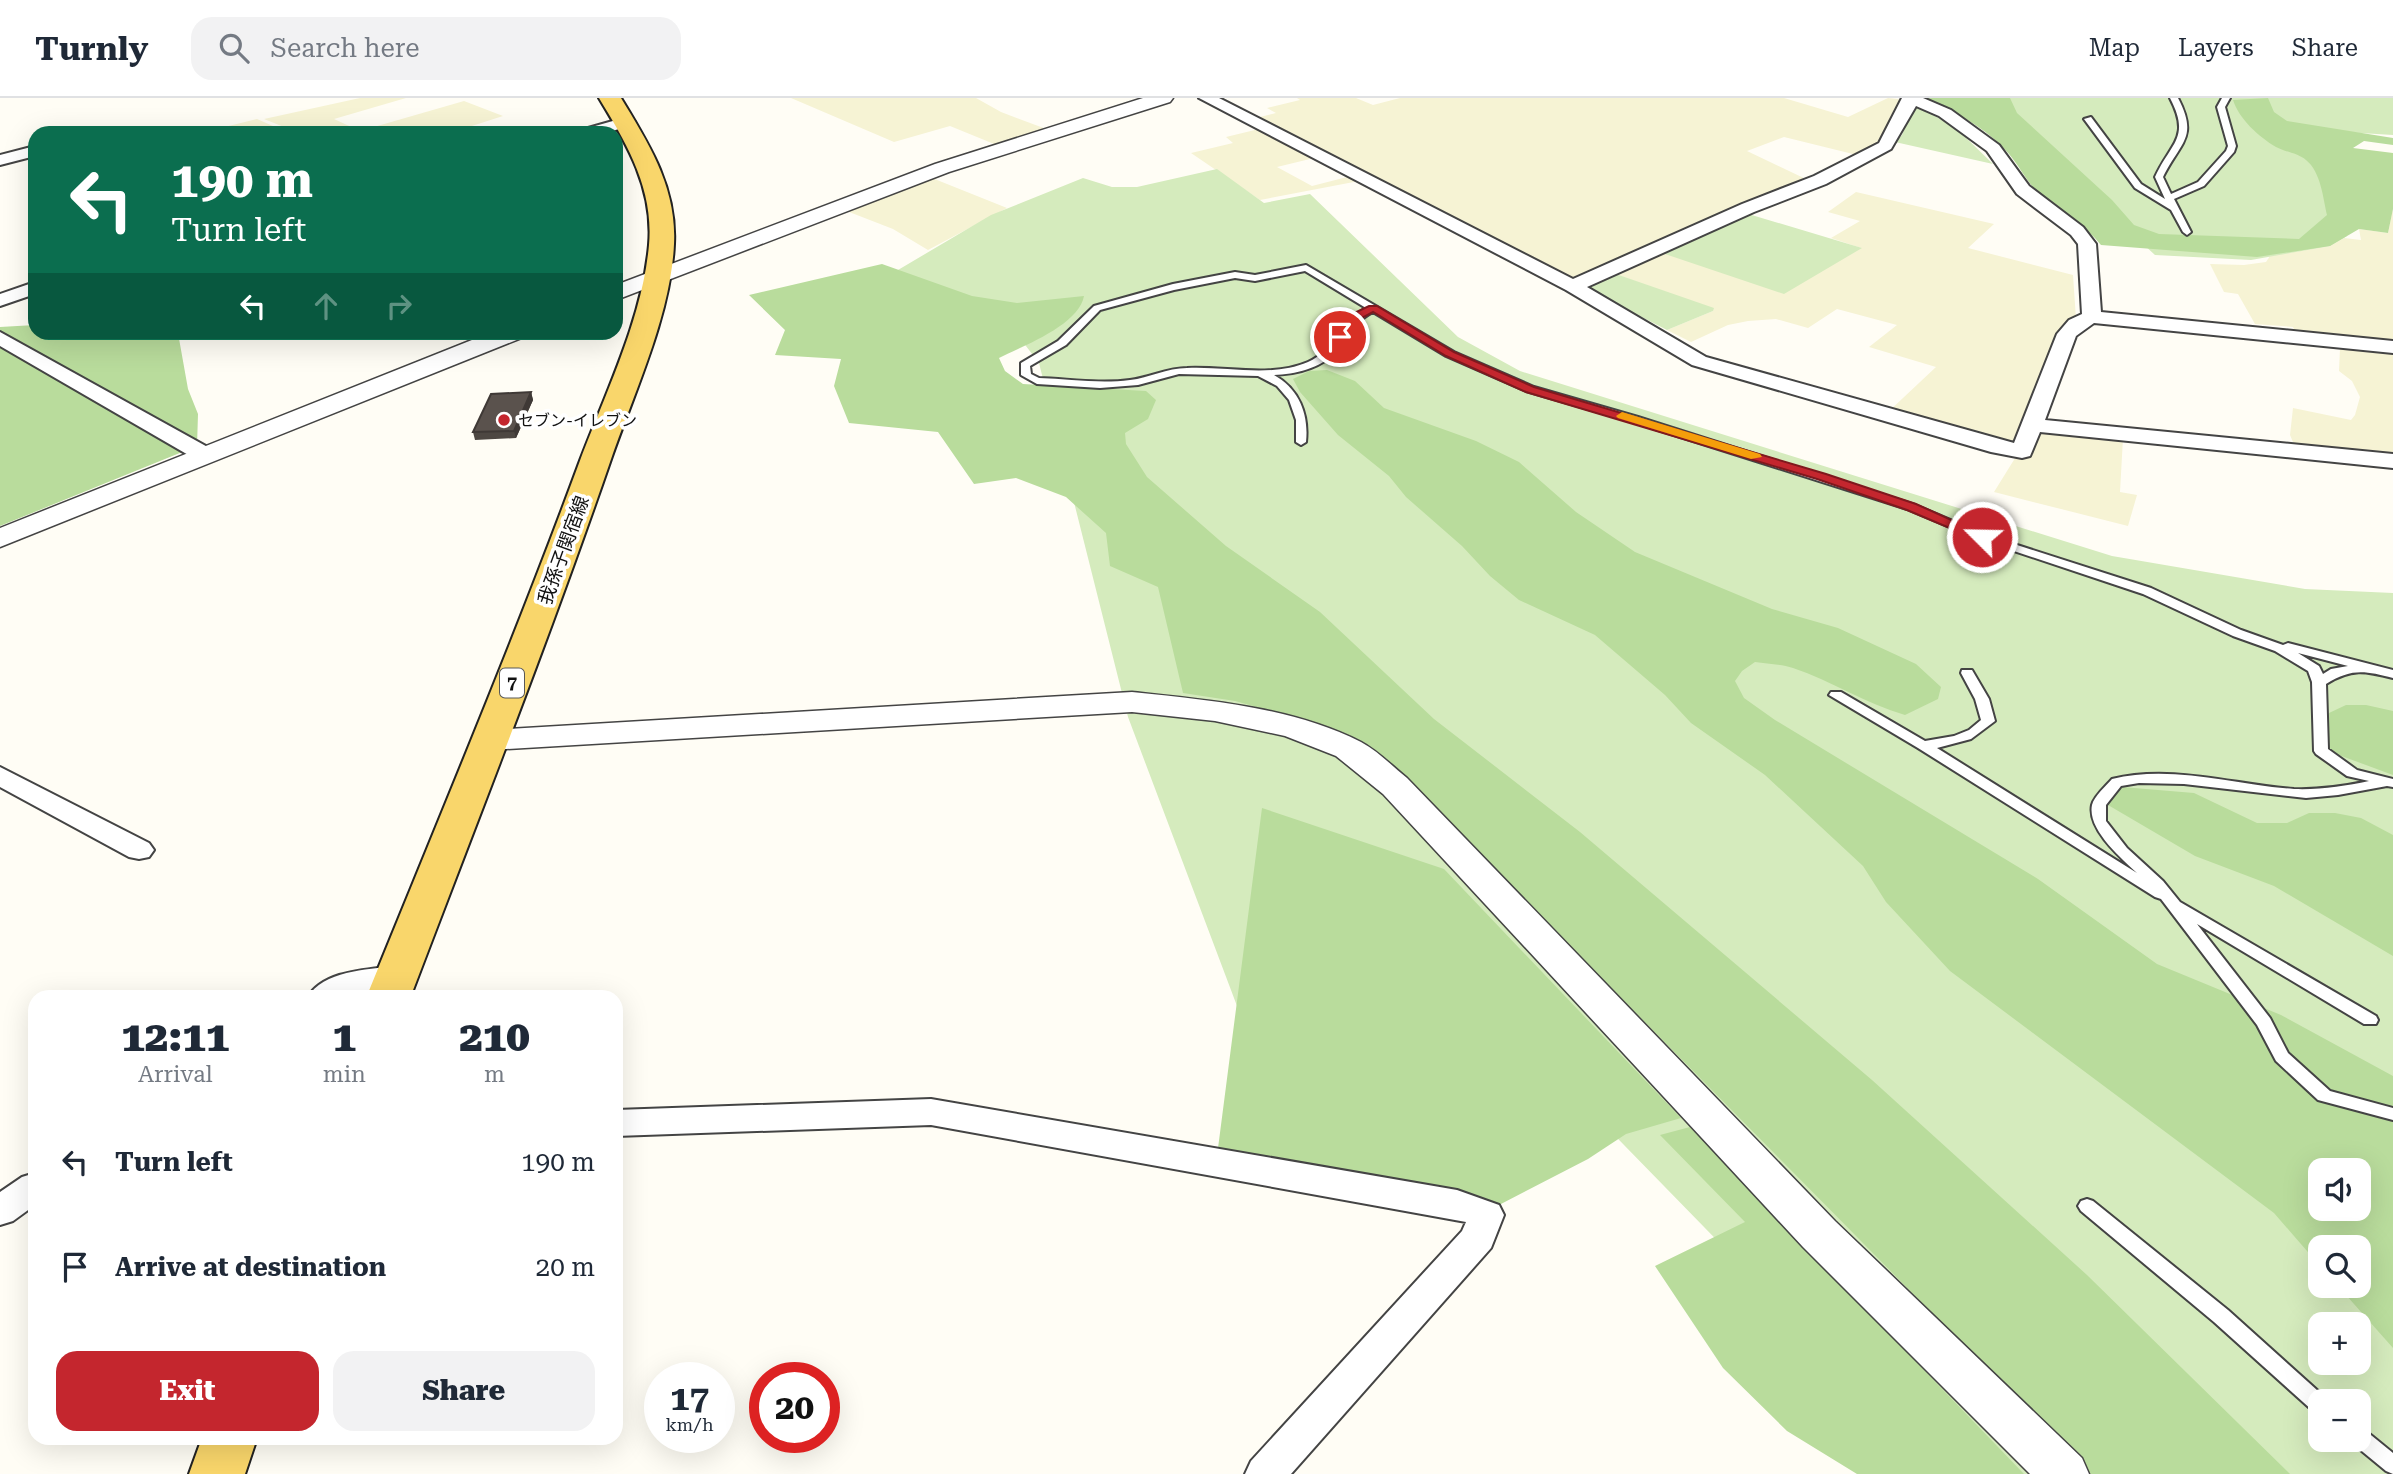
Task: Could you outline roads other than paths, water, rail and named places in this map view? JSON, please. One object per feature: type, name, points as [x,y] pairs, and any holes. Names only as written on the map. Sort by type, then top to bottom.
[{"type":"main road","name":"我孫子関宿線","points":[[391,987],[490,740],[589,480],[646,320],[657,278],[662,243],[658,192],[652,172],[627,122],[610,98]]},
{"type":"main road","points":[[218,1474],[228,1445]]},
{"type":"street","points":[[623,290],[942,168],[1163,98]]},
{"type":"street","points":[[1207,98],[1573,286],[1699,361],[1999,447],[2022,451],[2067,334],[2076,324],[2092,317],[2393,347]]},
{"type":"street","points":[[1573,286],[1748,208],[1820,180],[1885,146],[1911,98],[1945,113],[1993,148],[2023,190],[2077,231],[2087,244],[2092,317]]},
{"type":"street","points":[[612,126],[627,122]]},
{"type":"street","points":[[0,160],[28,153]]},
{"type":"street","points":[[0,300],[28,290]]},
{"type":"street","points":[[0,338],[205,455]]},
{"type":"street","points":[[0,538],[495,340]]},
{"type":"street","points":[[2033,425],[2393,461]]},
{"type":"street","points":[[490,740],[1132,702],[1210,710],[1263,721],[1349,750],[1395,786],[1819,1234],[2064,1474]]},
{"type":"street","points":[[0,776],[139,850]]},
{"type":"street","points":[[335,990],[342,985],[391,987]]},
{"type":"street","points":[[623,1123],[931,1112],[1457,1204],[1486,1215],[1478,1238],[1265,1474]]},
{"type":"street","points":[[0,1211],[28,1193]]},
{"type":"lane","points":[[2174,98],[2186,126],[2185,135],[2159,177],[2187,232]]},
{"type":"lane","points":[[2169,198],[2172,194],[2201,184],[2230,152],[2232,146],[2221,107],[2226,98]]},
{"type":"lane","points":[[2088,120],[2138,187],[2176,209]]},
{"type":"lane","points":[[1373,308],[1349,322],[1330,352],[1313,364],[1258,373],[1178,371],[1137,382],[1037,381],[1026,375],[1026,365],[1062,344],[1097,308],[1173,286],[1235,275],[1255,278],[1307,268],[1450,354],[1530,390],[1634,419],[1911,507],[1982,537],[2147,591],[2298,656],[2314,668],[2319,682],[2321,751],[2352,773],[2393,784]]},
{"type":"lane","points":[[1258,373],[1273,377],[1286,386],[1299,413],[1303,429],[1301,442]]},
{"type":"lane","points":[[2263,642],[2393,674]]},
{"type":"lane","points":[[2319,682],[2336,673],[2373,668]]},
{"type":"lane","points":[[1923,746],[1955,743],[1973,736],[1988,721],[1982,699],[1968,673]]},
{"type":"lane","points":[[1836,695],[1923,746],[2173,903],[2370,1020]]},
{"type":"lane","points":[[2393,784],[2297,793],[2149,776],[2118,782],[2099,804],[2099,821],[2122,850],[2158,884],[2173,903],[2264,1022],[2281,1057],[2324,1096],[2393,1114]]},
{"type":"lane","points":[[2087,1206],[2221,1316],[2308,1394]]},
{"type":"lane","points":[[2371,1447],[2393,1465]]},
{"type":"place","name":"セブン-イレブン","points":[[504,420]]}]
